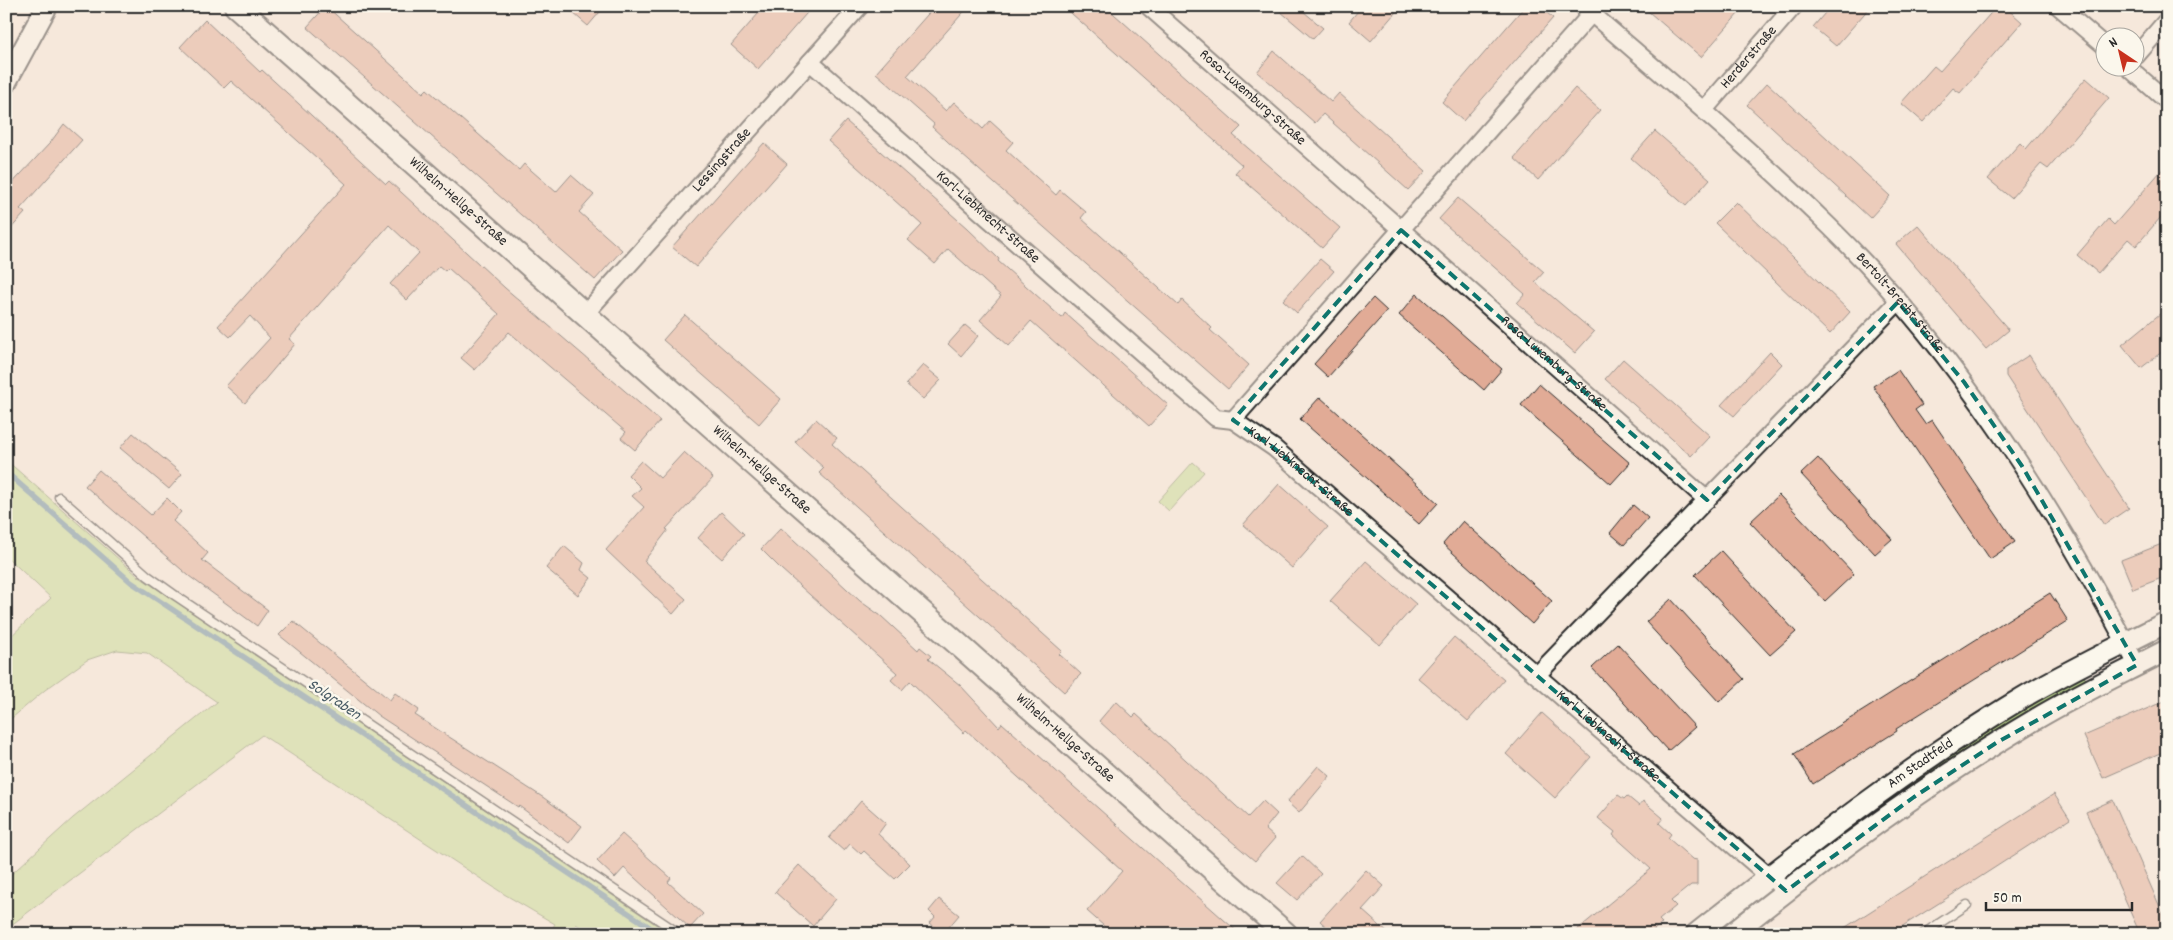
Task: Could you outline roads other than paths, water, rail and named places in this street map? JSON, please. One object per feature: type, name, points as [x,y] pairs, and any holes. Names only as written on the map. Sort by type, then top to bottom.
[{"type":"main road","name":"Wilhelm-Hellge-Straße","points":[[236,6],[1286,934]]},
{"type":"street","points":[[6,82],[47,6]]},
{"type":"street","name":"Lessingstraße","points":[[585,314],[860,6]]},
{"type":"street","name":"Rosa-Luxemburg-Straße","points":[[1148,6],[1707,500]]},
{"type":"street","name":"Herderstraße","points":[[1704,110],[1794,6]]},
{"type":"street","points":[[2058,6],[2096,38]]},
{"type":"street","points":[[1233,420],[1401,230],[1588,10]]},
{"type":"street","name":"Bertolt-Brecht-Straße","points":[[1588,10],[1704,110],[1831,228],[1898,302],[1964,382],[2022,466],[2078,557],[2137,665]]},
{"type":"street","points":[[2146,44],[2167,20]]},
{"type":"street","name":"Karl-Liebknecht-Straße","points":[[810,62],[1216,418],[1233,420],[1274,448],[1786,891]]},
{"type":"street","points":[[2141,78],[2167,101]]},
{"type":"street","points":[[1537,675],[1898,302]]},
{"type":"street","name":"Am Stadtfeld","points":[[1696,934],[1848,815],[1964,735],[2023,698],[2167,622]]},
{"type":"street","name":"Am Stadtfeld","points":[[1732,934],[1786,891],[1914,797],[2037,718],[2167,650]]},
{"type":"lane","points":[[59,498],[148,576],[176,596],[680,934]]},
{"type":"lane","points":[[1923,934],[1967,905]]},
{"type":"waterway","name":"Solgraben","points":[[6,472],[131,582],[660,934]]}]
